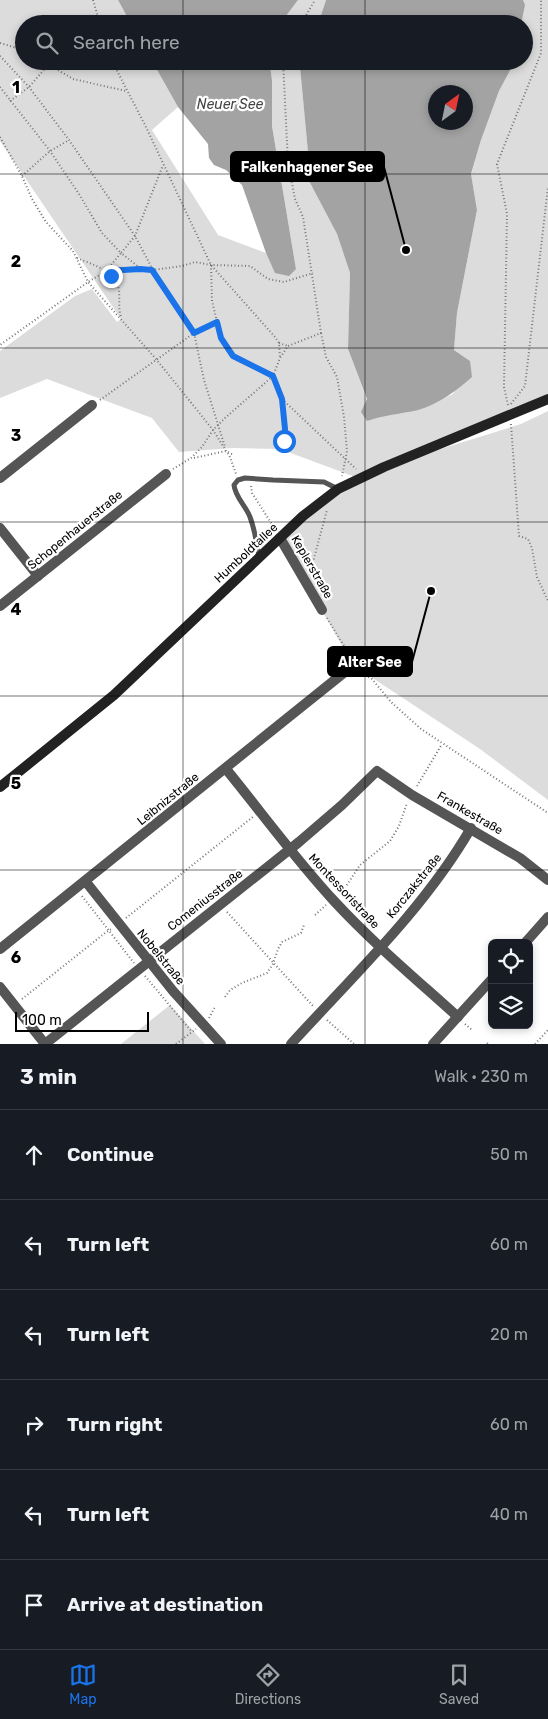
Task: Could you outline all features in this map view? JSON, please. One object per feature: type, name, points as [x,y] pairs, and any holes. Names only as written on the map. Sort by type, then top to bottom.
[{"type":"street","name":"Humboldtallee","points":[[0,788],[114,695],[303,516],[338,489],[384,467],[548,399]]},
{"type":"street","points":[[0,478],[92,405]]},
{"type":"street","name":"Schopenhauerstraße","points":[[0,606],[166,474]]},
{"type":"street","points":[[0,528],[38,576]]},
{"type":"street","name":"Keplerstraße","points":[[280,538],[322,610]]},
{"type":"street","name":"Leibnizstraße","points":[[0,949],[86,882],[351,667]]},
{"type":"street","name":"Montessoristraße","points":[[226,769],[289,849],[335,902],[380,947],[458,1017]]},
{"type":"street","name":"Frankestraße","points":[[377,771],[412,795],[520,858],[548,880]]},
{"type":"street","name":"Comeniusstraße","points":[[45,1044],[289,849],[342,805],[377,771]]},
{"type":"street","name":"Korczakstraße","points":[[291,1044],[380,947],[444,872],[471,828]]},
{"type":"street","name":"Nobelstraße","points":[[86,882],[196,1018],[221,1044]]},
{"type":"street","points":[[529,939],[548,917]]},
{"type":"street","points":[[433,1044],[488,983]]},
{"type":"street","points":[[0,987],[45,1044]]},
{"type":"lane","points":[[259,558],[250,518],[235,492],[234,485],[238,480],[250,478],[324,482],[338,489]]},
{"type":"path","points":[[92,0],[97,15]]},
{"type":"path","points":[[307,15],[316,0]]},
{"type":"path","points":[[541,0],[541,53],[497,164],[507,214],[504,387],[509,407],[525,386],[548,187]]},
{"type":"path","points":[[0,43],[15,47]]},
{"type":"path","points":[[0,56],[29,88],[69,140],[135,236],[152,270],[194,333],[204,380],[226,451],[238,480]]},
{"type":"path","points":[[10,102],[29,88],[43,70]]},
{"type":"path","points":[[58,70],[73,79],[126,91]]},
{"type":"path","points":[[116,70],[146,127],[211,265],[280,343],[288,346]]},
{"type":"path","points":[[283,70],[288,163],[295,199],[303,217],[326,357],[337,378],[344,417],[347,451],[338,489]]},
{"type":"path","points":[[0,87],[50,151],[102,233],[140,269]]},
{"type":"path","points":[[0,137],[22,176],[32,199],[46,222],[73,251],[88,282],[156,359],[213,430],[226,451],[234,455]]},
{"type":"path","points":[[22,176],[50,151],[69,140]]},
{"type":"path","points":[[0,345],[106,271],[135,236],[163,165]]},
{"type":"path","points":[[76,258],[106,271],[152,270],[182,266],[195,262],[211,265],[250,266],[268,279],[284,282],[313,273]]},
{"type":"path","points":[[211,265],[212,301],[221,338],[233,356],[273,376],[282,399],[285,429],[284,441],[280,450]]},
{"type":"path","points":[[106,271],[118,288],[121,319]]},
{"type":"path","points":[[92,405],[194,333],[217,322]]},
{"type":"path","points":[[166,474],[192,458],[213,430],[273,376],[280,358],[288,346],[321,333]]},
{"type":"path","points":[[280,343],[280,358]]},
{"type":"path","points":[[282,399],[358,470]]},
{"type":"path","points":[[511,415],[519,536],[528,539],[532,548],[538,577],[548,601]]},
{"type":"path","points":[[192,458],[226,451]]},
{"type":"path","points":[[250,478],[252,493],[280,538]]},
{"type":"path","points":[[307,584],[325,513],[329,505]]},
{"type":"path","points":[[322,610],[348,654],[351,667],[372,679],[391,702],[421,729],[548,813]]},
{"type":"path","points":[[342,892],[360,865],[390,841],[399,826],[405,805],[442,744]]},
{"type":"path","points":[[14,1005],[104,932],[109,932],[260,812]]},
{"type":"path","points":[[81,894],[109,932],[192,1032]]},
{"type":"path","points":[[220,905],[320,1013],[354,1044]]},
{"type":"path","points":[[225,997],[230,990],[242,983],[267,973],[282,942],[301,933],[304,925]]},
{"type":"path","points":[[535,1044],[548,1030]]},
{"type":"shaded area","points":[[0,0],[118,0],[126,15],[15,15],[15,70],[157,70],[178,107],[152,130],[218,235],[266,253],[275,272],[296,269],[272,126],[271,70],[300,70],[308,152],[308,179],[337,234],[350,273],[348,349],[367,400],[367,421],[381,415],[419,409],[453,394],[470,361],[454,350],[457,313],[477,210],[471,175],[481,140],[499,91],[510,70],[533,70],[533,15],[522,15],[523,0],[548,0],[548,399],[392,464],[521,424],[548,411],[548,800],[480,749],[352,663],[280,538],[358,478],[280,449],[233,448],[179,452],[152,418],[47,379],[0,398],[0,351],[75,296],[92,289],[117,322],[121,319],[0,141]]},
{"type":"shaded area","points":[[298,0],[326,0],[321,15],[287,15]]},
{"type":"shaded area","points":[[170,1005],[205,1044],[121,1044]]},
{"type":"water","points":[[118,0],[298,0],[287,15],[126,15]]},
{"type":"water","points":[[326,0],[523,0],[525,5],[523,15],[321,15]]},
{"type":"water","name":"Neuer See","points":[[157,70],[271,70],[272,126],[296,269],[289,276],[275,273],[242,185],[226,170],[214,165],[209,158],[208,144],[178,107]]},
{"type":"water","points":[[300,70],[510,70],[499,91],[471,174],[477,210],[457,313],[454,350],[470,361],[472,377],[447,396],[418,410],[367,421],[361,412],[367,399],[348,349],[350,273],[337,234],[308,179],[308,152]]},
{"type":"place","name":"Falkenhagener See","points":[[406,250]]},
{"type":"place","name":"Alter See","points":[[431,591]]},
{"type":"route","points":[[111,276],[106,271],[152,270],[194,333],[217,322],[221,338],[233,356],[273,376],[282,399],[285,429],[284,441]]}]
